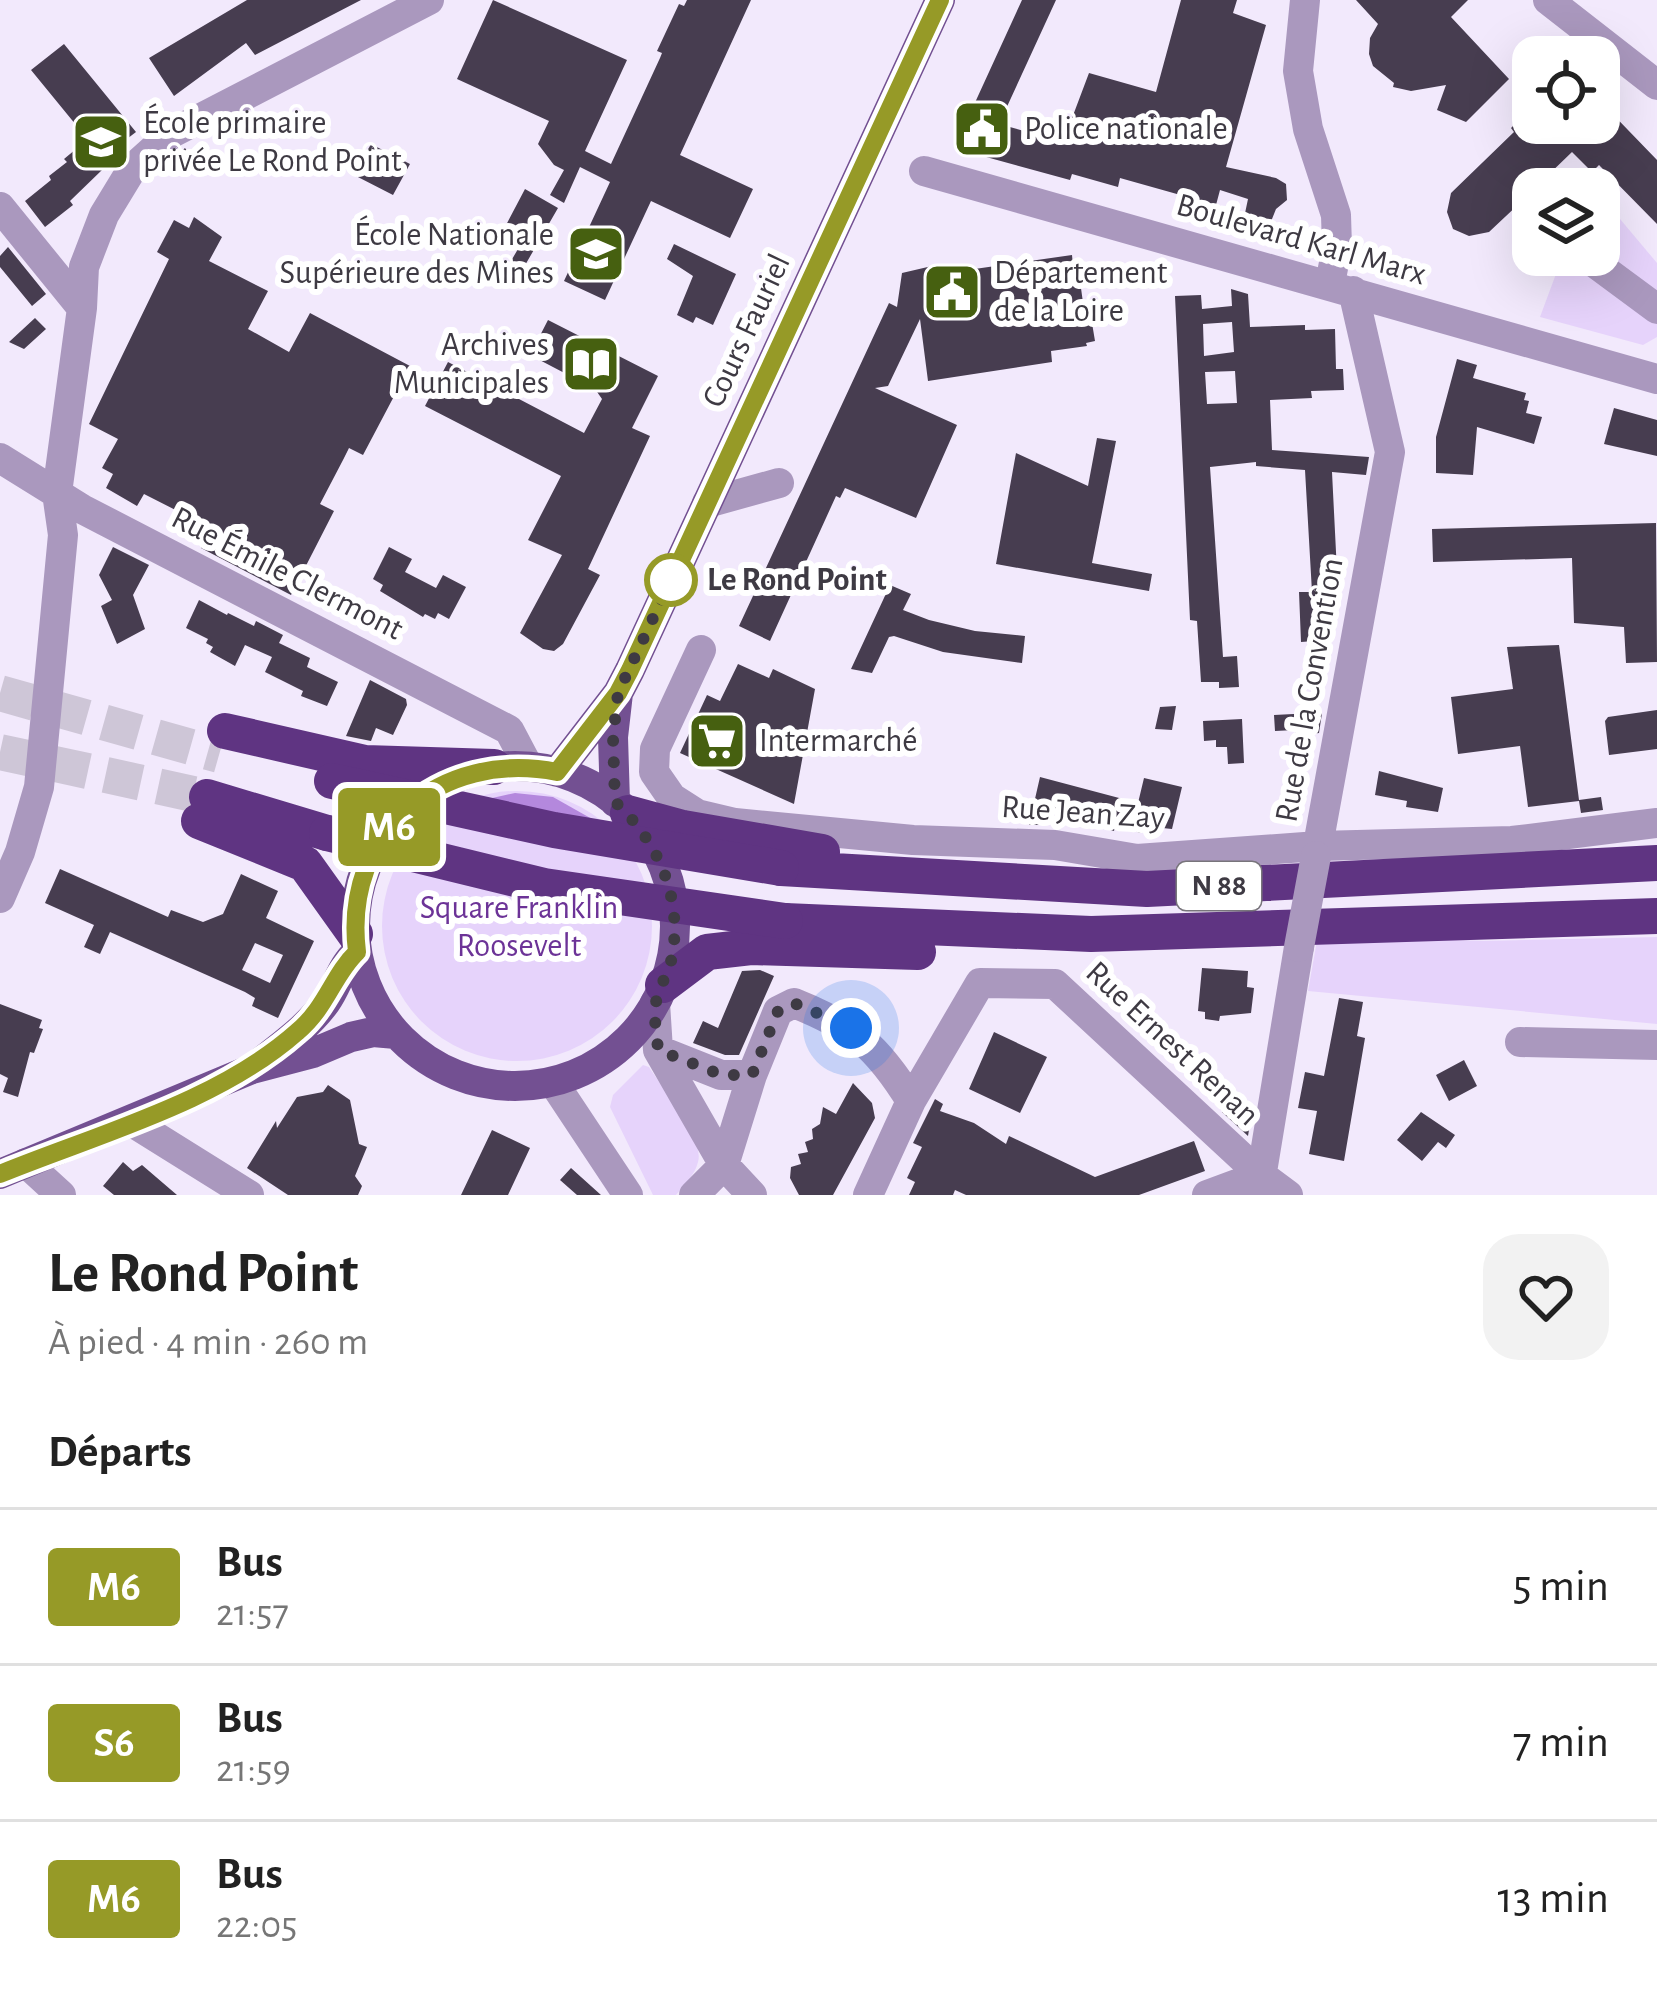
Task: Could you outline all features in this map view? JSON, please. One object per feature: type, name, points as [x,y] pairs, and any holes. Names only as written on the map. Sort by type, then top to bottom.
[{"type":"highway","name":"N 88","points":[[526,768],[364,763],[222,743],[332,781],[554,830],[781,868],[1147,889],[1657,863]]},
{"type":"highway","points":[[621,807],[683,828],[834,854],[1044,867],[1147,889]]},
{"type":"highway","name":"N 88","points":[[356,943],[305,864],[203,809],[327,833],[544,886],[784,921],[1091,934],[1657,916]]},
{"type":"highway","points":[[659,994],[706,952],[751,946],[1040,956],[1091,934]]},
{"type":"main road","name":"Cours Fauriel","points":[[621,807],[613,737],[618,693],[940,0]]},
{"type":"main road","name":"Cours Fauriel","points":[[526,768],[618,693]]},
{"type":"main road","points":[[526,768],[588,784],[621,807],[662,864],[675,925],[672,956],[659,994],[641,1025],[612,1052],[578,1073],[522,1088],[455,1075],[423,1058],[396,1034],[370,996],[356,943],[358,894],[370,856],[392,823],[421,796],[455,777],[526,768]]},
{"type":"main road","points":[[252,1069],[301,1030],[327,1001],[356,943]]},
{"type":"main road","points":[[13,1169],[252,1069],[313,1053],[351,1036],[396,1034]]},
{"type":"street","points":[[0,898],[20,852],[39,787],[63,535],[57,493],[84,267],[104,215],[132,169],[172,133],[429,0]]},
{"type":"street","name":"Rue de la Convention","points":[[1260,1185],[1390,452],[1342,287],[1336,215],[1308,129],[1298,71],[1305,0]]},
{"type":"street","points":[[1548,0],[1657,85]]},
{"type":"street","name":"Boulevard Karl Marx","points":[[925,171],[1657,379]]},
{"type":"street","points":[[0,207],[82,308]]},
{"type":"street","points":[[1612,276],[1657,309]]},
{"type":"street","name":"Rue Émile Clermont","points":[[0,458],[57,493],[508,730],[526,768]]},
{"type":"street","points":[[707,502],[779,483]]},
{"type":"street","name":"Rue Jean Zay","points":[[700,650],[655,749],[654,772],[672,798],[697,814],[804,831],[1055,845],[1137,859],[1512,841],[1657,824]]},
{"type":"street","name":"Rue Ernest Renan","points":[[868,1195],[910,1101],[980,983],[1055,984],[1260,1185]]},
{"type":"street","points":[[659,994],[658,1050],[724,1165],[752,1195]]},
{"type":"street","points":[[694,1195],[724,1165],[778,1011],[794,1003],[851,1028],[873,1046],[910,1101]]},
{"type":"street","points":[[1520,1042],[1657,1045]]},
{"type":"street","points":[[658,1050],[722,1075],[752,1075]]},
{"type":"street","points":[[553,1082],[628,1195]]},
{"type":"street","points":[[132,1122],[248,1195]]},
{"type":"street","points":[[13,1169],[61,1195]]},
{"type":"street","points":[[1207,1195],[1260,1185],[1288,1195]]},
{"type":"green space","points":[[1620,219],[1657,263],[1657,337],[1643,345],[1540,317],[1555,276],[1620,276]]},
{"type":"green space","name":"Square Franklin Roosevelt","points":[[517,791],[569,801],[613,830],[642,874],[652,926],[642,978],[613,1022],[569,1051],[517,1061],[465,1051],[421,1022],[392,978],[382,926],[392,874],[421,830],[465,801]]},
{"type":"green space","points":[[1318,935],[1484,941],[1657,937],[1657,1024],[1308,991]]},
{"type":"green space","points":[[643,1065],[681,1113],[695,1140],[698,1162],[676,1195],[653,1195],[610,1107],[613,1095]]},
{"type":"shaded area","points":[[515,793],[553,797],[592,819],[470,803]]},
{"type":"building","points":[[247,0],[361,0],[255,55],[246,43],[174,96],[149,58]]},
{"type":"building","points":[[493,0],[627,60],[585,151],[611,164],[660,58],[662,53],[657,51],[679,4],[751,0],[680,155],[753,189],[730,238],[651,201],[605,300],[564,281],[610,182],[580,167],[564,203],[550,195],[564,170],[538,144],[549,121],[457,79]]},
{"type":"building","points":[[1022,0],[1056,0],[999,124],[1063,142],[1089,73],[1156,92],[1181,0],[1237,0],[1233,13],[1266,25],[1226,167],[1286,184],[1287,200],[1276,209],[1268,229],[1244,218],[1248,199],[1220,190],[1216,205],[1120,178],[1118,187],[1072,174],[1070,180],[968,152],[970,148],[956,144]]},
{"type":"building","points":[[1356,0],[1468,0],[1451,17],[1509,79],[1466,122],[1437,110],[1446,85],[1411,91],[1393,87],[1373,66],[1370,38],[1378,24]]},
{"type":"building","name":"École primaire privée Le Rond Point","points":[[64,44],[136,132],[115,148],[118,151],[101,165],[103,169],[70,201],[73,205],[45,227],[25,201],[51,180],[49,176],[67,162],[64,159],[85,136],[31,70]]},
{"type":"building","points":[[1620,122],[1657,160],[1657,224],[1620,186],[1620,168],[1588,168],[1572,152],[1555,168],[1512,168],[1512,210],[1489,232],[1469,236],[1453,229],[1447,212],[1451,193],[1512,134],[1512,144],[1620,144]]},
{"type":"building","points":[[371,144],[410,164],[393,195],[354,175]]},
{"type":"building","points":[[185,148],[193,160],[174,173],[163,167]]},
{"type":"building","points":[[525,189],[558,208],[524,267],[511,261],[525,237],[505,227]]},
{"type":"building","points":[[194,217],[222,237],[209,261],[268,291],[248,329],[289,352],[310,313],[410,366],[363,455],[349,448],[320,504],[334,511],[291,595],[201,548],[211,528],[144,494],[137,506],[106,488],[113,474],[102,468],[118,439],[89,424],[169,259],[157,252],[174,220],[189,228]]},
{"type":"building","points":[[674,244],[736,274],[713,325],[677,315],[693,276],[667,259]]},
{"type":"building","points":[[8,247],[46,294],[32,306],[0,267],[0,256]]},
{"type":"building","points":[[1072,255],[1073,266],[1108,269],[1080,281],[1085,317],[1091,317],[1095,341],[1051,351],[1052,362],[928,381],[920,319],[888,386],[875,388],[957,425],[916,518],[845,488],[840,498],[836,496],[770,641],[739,626],[889,303],[897,307],[902,273],[932,266],[933,275]]},
{"type":"building","points":[[1231,289],[1248,294],[1250,327],[1335,329],[1336,369],[1343,369],[1344,390],[1311,391],[1312,398],[1270,400],[1272,450],[1369,457],[1366,475],[1332,472],[1338,592],[1329,592],[1328,640],[1301,642],[1299,592],[1312,592],[1305,470],[1256,466],[1256,462],[1210,467],[1223,657],[1237,656],[1239,687],[1219,688],[1219,682],[1201,682],[1197,621],[1190,620],[1175,296],[1201,295],[1202,309],[1232,306]],"holes":[[[1232,322],[1234,352],[1204,356],[1203,324]],[[1235,371],[1237,403],[1207,404],[1205,372]]]},
{"type":"building","points":[[35,318],[46,329],[24,349],[9,342]]},
{"type":"building","points":[[548,320],[658,376],[632,428],[650,436],[588,569],[600,575],[563,644],[554,651],[520,633],[562,555],[528,540],[561,476],[425,406],[448,362],[584,433],[602,399],[595,389],[530,355]]},
{"type":"building","points":[[1457,359],[1477,365],[1473,378],[1526,393],[1526,413],[1542,417],[1534,444],[1477,427],[1473,475],[1436,473],[1436,437]]},
{"type":"building","points":[[1614,408],[1657,420],[1657,456],[1604,444]]},
{"type":"building","points":[[1097,438],[1116,441],[1092,563],[1152,574],[1149,591],[996,564],[1016,453],[1088,486]]},
{"type":"building","points":[[1656,523],[1657,662],[1626,663],[1624,627],[1574,623],[1572,558],[1433,562],[1432,529]]},
{"type":"building","points":[[113,547],[149,565],[133,595],[145,629],[117,644],[101,606],[112,600],[99,575]]},
{"type":"building","points":[[389,547],[412,559],[405,572],[436,588],[443,575],[466,587],[449,619],[438,613],[435,619],[423,617],[380,591],[383,585],[373,579]]},
{"type":"building","points":[[890,585],[911,594],[903,610],[929,620],[1025,636],[1022,663],[943,652],[894,636],[889,637],[872,673],[851,669]]},
{"type":"building","points":[[199,600],[283,635],[279,643],[310,658],[307,667],[338,682],[327,706],[301,696],[303,691],[265,672],[272,657],[245,645],[235,666],[210,652],[213,647],[206,643],[208,639],[186,628]]},
{"type":"building","points":[[1559,645],[1579,800],[1601,797],[1603,810],[1581,813],[1579,801],[1528,807],[1520,746],[1458,754],[1451,697],[1513,689],[1507,647]]},
{"type":"building","points":[[738,664],[769,678],[773,669],[815,689],[794,804],[680,753],[707,695],[720,701]]},
{"type":"building","points":[[370,680],[406,699],[407,705],[393,735],[376,728],[371,741],[346,736]]},
{"type":"building","points":[[1176,706],[1172,730],[1155,729],[1160,707]]},
{"type":"building","points":[[1657,710],[1657,749],[1609,755],[1608,717]]},
{"type":"building","points":[[1322,713],[1319,733],[1311,734],[1301,774],[1296,773],[1295,730],[1275,731],[1274,715]]},
{"type":"building","points":[[1242,719],[1244,763],[1228,764],[1227,747],[1216,747],[1216,740],[1204,741],[1203,721]]},
{"type":"building","points":[[1379,771],[1443,788],[1438,812],[1375,795]]},
{"type":"building","points":[[1040,777],[1138,803],[1144,778],[1182,787],[1172,829],[1143,826],[1141,833],[1115,826],[1114,831],[1100,827],[1101,822],[1050,807],[1047,825],[1029,825]]},
{"type":"building","points":[[60,869],[168,917],[171,910],[203,922],[223,914],[241,874],[278,891],[266,918],[314,941],[278,1018],[252,1006],[255,998],[245,992],[110,932],[100,954],[84,947],[94,925],[45,903]],"holes":[[[255,943],[283,955],[270,983],[242,970]]]},
{"type":"building","points":[[1202,968],[1248,971],[1247,987],[1254,988],[1251,1013],[1220,1016],[1219,1021],[1205,1019],[1205,1012],[1198,1011]]},
{"type":"building","points":[[760,970],[774,976],[739,1055],[693,1043],[703,1021],[718,1028],[742,971]]},
{"type":"building","points":[[1339,998],[1363,1002],[1357,1036],[1365,1038],[1344,1161],[1309,1154],[1317,1111],[1298,1108],[1305,1072],[1324,1076]]},
{"type":"building","points":[[0,1004],[42,1020],[39,1028],[43,1029],[34,1053],[30,1052],[18,1097],[3,1092],[8,1078],[0,1074]]},
{"type":"building","points":[[994,1032],[1047,1057],[1020,1113],[969,1089]]},
{"type":"building","points":[[1464,1060],[1477,1086],[1449,1101],[1436,1075]]},
{"type":"building","points":[[853,1083],[872,1103],[875,1118],[833,1195],[799,1195],[790,1178],[791,1167],[801,1164],[798,1154],[808,1152],[805,1142],[813,1139],[812,1129],[820,1124],[823,1107],[836,1114]]},
{"type":"building","points":[[328,1085],[350,1100],[359,1144],[367,1147],[355,1176],[362,1186],[358,1195],[288,1195],[247,1168],[297,1097],[323,1092]]},
{"type":"building","points":[[935,1099],[943,1104],[940,1111],[974,1123],[1006,1144],[1009,1136],[1095,1177],[1194,1141],[1205,1171],[1139,1195],[966,1195],[955,1190],[953,1195],[909,1195],[915,1182],[907,1178],[922,1147],[913,1143]]},
{"type":"building","points":[[1253,1105],[1248,1136],[1222,1112],[1238,1110]]},
{"type":"building","points":[[1421,1112],[1455,1135],[1446,1148],[1438,1142],[1422,1161],[1397,1140]]},
{"type":"building","points":[[492,1130],[530,1148],[508,1195],[461,1195]]},
{"type":"building","points":[[123,1162],[133,1171],[142,1165],[177,1195],[114,1195],[103,1186]]},
{"type":"building","points":[[571,1168],[601,1195],[577,1195],[560,1180]]},
{"type":"tunnel","points":[[0,693],[219,755]]},
{"type":"tunnel","points":[[0,752],[207,797]]},
{"type":"bus line","name":"M6","points":[[0,1174],[252,1069],[301,1030],[327,1001],[346,962],[357,952],[358,894],[370,856],[392,823],[421,796],[455,777],[494,767],[528,766],[557,772],[618,693],[630,670],[940,0]]},
{"type":"place","name":"Police nationale","points":[[982,129]]},
{"type":"place","name":"École primaire privée Le Rond Point","points":[[101,142]]},
{"type":"place","name":"École Nationale Supérieure des Mines","points":[[596,254]]},
{"type":"place","name":"Département de la Loire","points":[[952,292]]},
{"type":"place","name":"Archives Municipales","points":[[591,364]]},
{"type":"place","name":"Le Rond Point","points":[[671,580]]},
{"type":"place","name":"Intermarché","points":[[717,741]]},
{"type":"route","points":[[671,580],[618,693],[613,737],[615,802],[647,837],[671,894],[672,956],[655,1003],[658,1050],[722,1075],[752,1075],[778,1011],[794,1003],[851,1028]]}]
